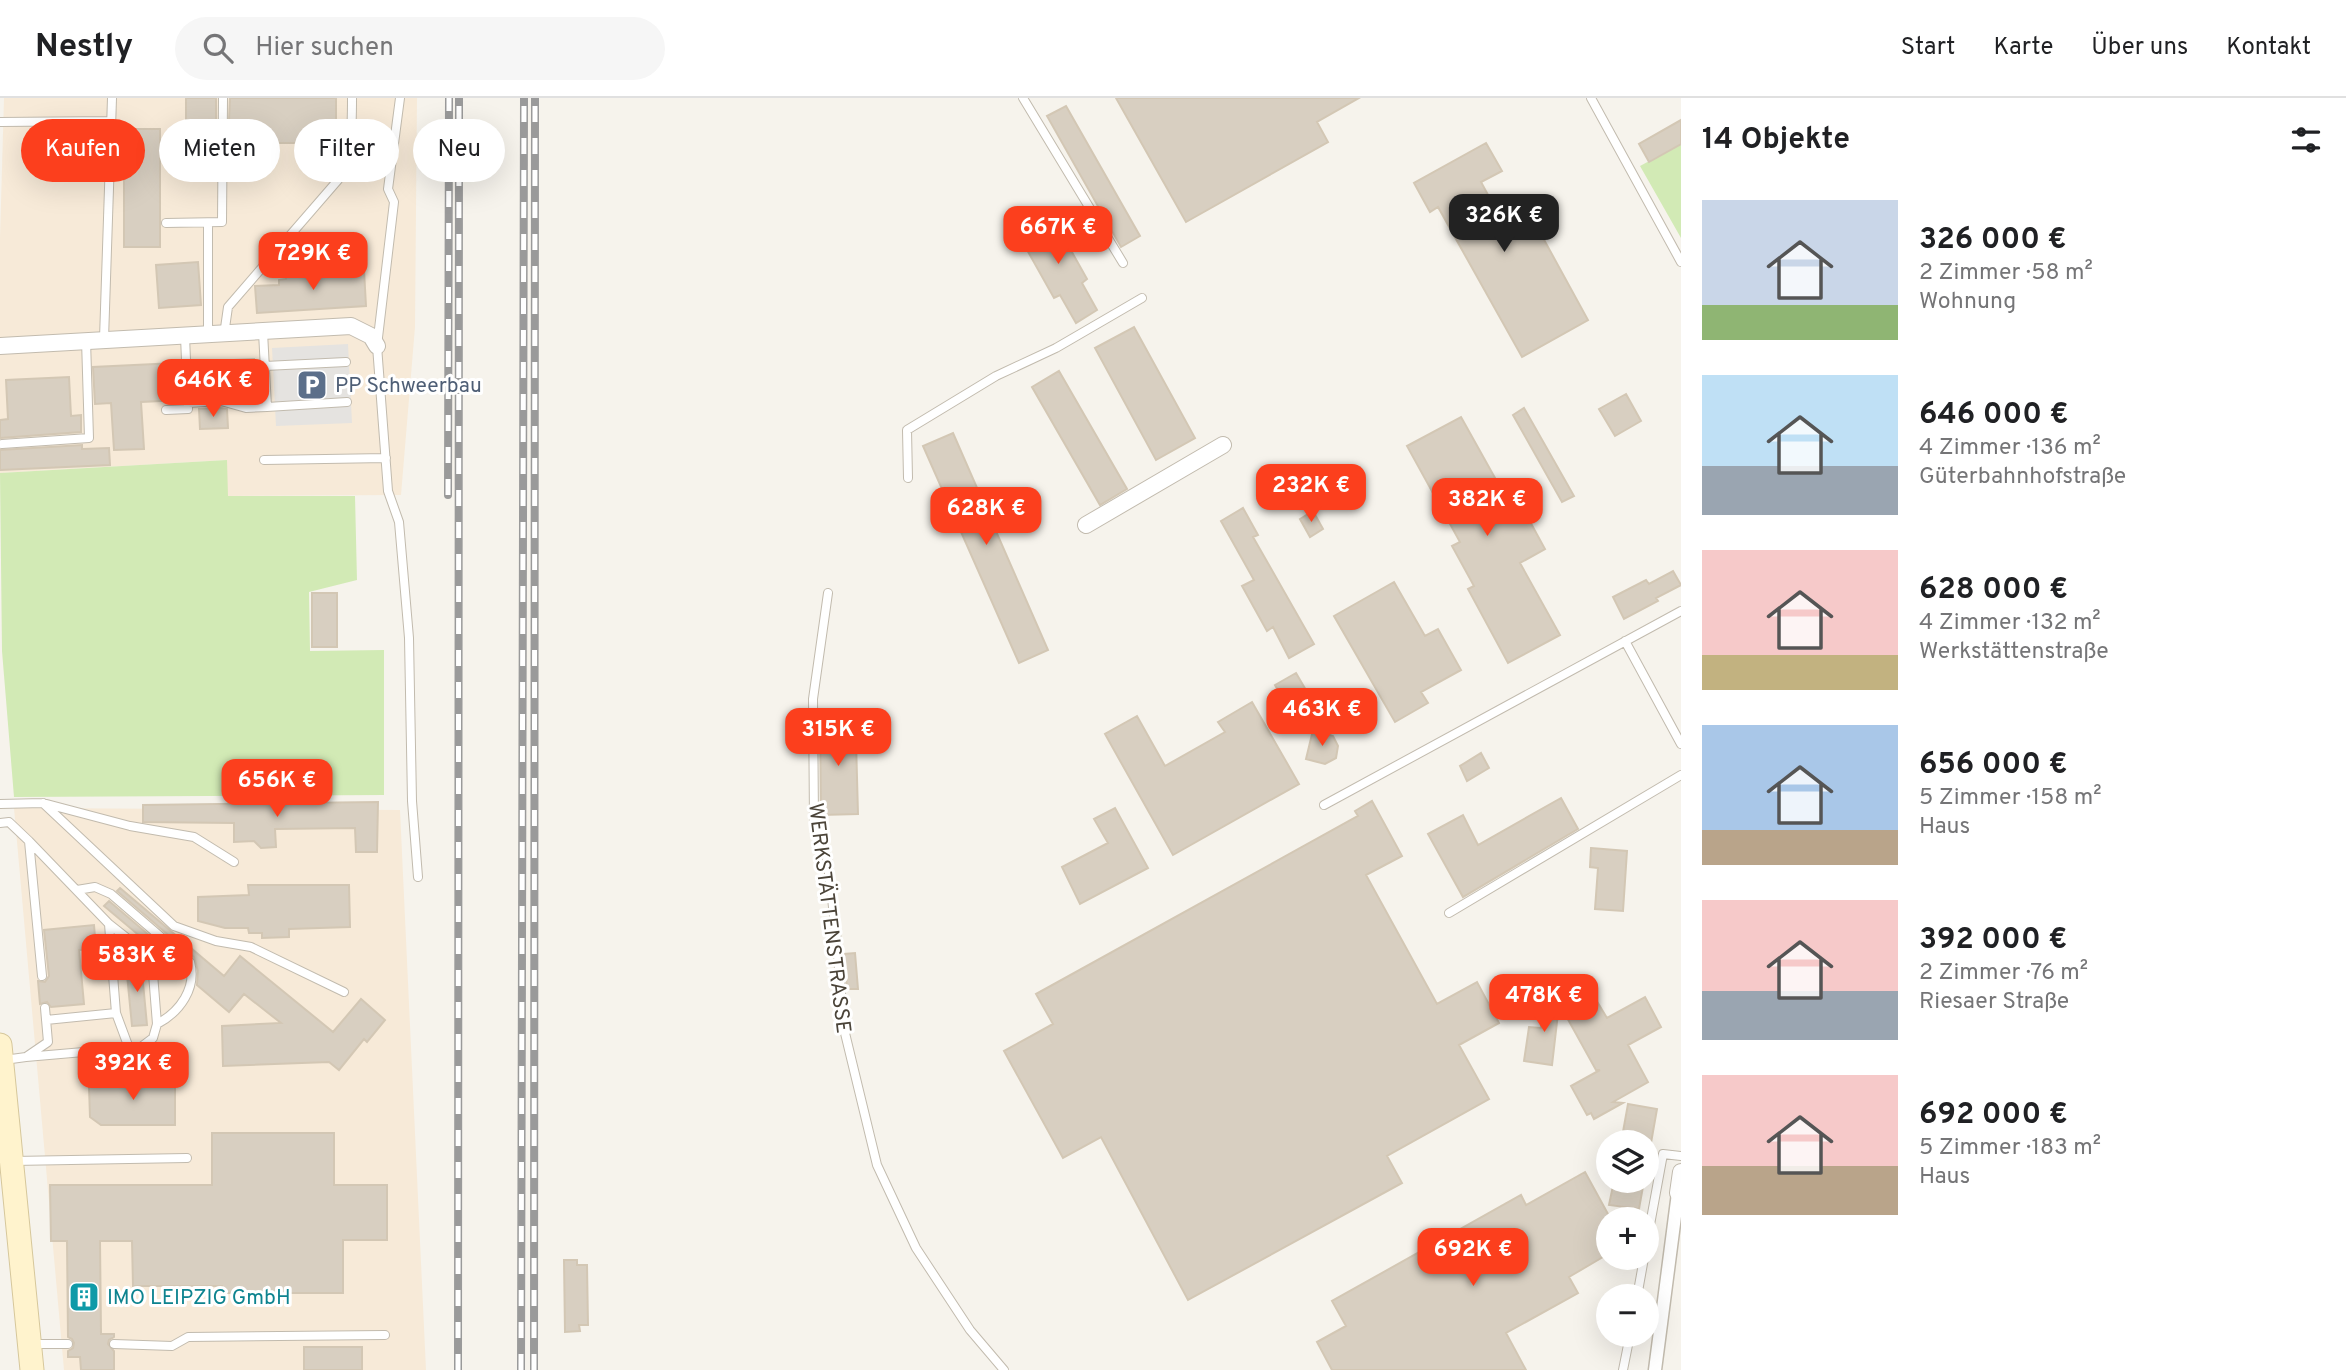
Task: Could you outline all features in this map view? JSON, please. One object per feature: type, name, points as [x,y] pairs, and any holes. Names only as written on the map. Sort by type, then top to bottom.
[{"type":"main road","points":[[1,1053],[32,1370]]},
{"type":"street","points":[[0,345],[351,326],[370,336],[377,346]]},
{"type":"street","points":[[1086,525],[1223,445]]},
{"type":"street","points":[[1655,1370],[1681,1172]]},
{"type":"lane","points":[[111,119],[112,98]]},
{"type":"lane","points":[[166,223],[222,222],[223,98]]},
{"type":"lane","points":[[216,335],[228,307],[338,180],[346,164],[351,141],[352,98]]},
{"type":"lane","points":[[400,98],[388,189],[394,202],[377,346],[388,491],[399,522],[408,638],[412,801],[418,877]]},
{"type":"lane","points":[[1023,98],[1123,263]]},
{"type":"lane","points":[[1591,98],[1681,262]]},
{"type":"lane","points":[[0,122],[21,122]]},
{"type":"lane","points":[[104,339],[109,182]]},
{"type":"lane","points":[[208,223],[216,335]]},
{"type":"lane","points":[[908,478],[907,430],[996,376],[1056,348],[1142,298]]},
{"type":"lane","points":[[263,332],[267,407]]},
{"type":"lane","points":[[166,410],[188,409],[185,336]]},
{"type":"lane","points":[[2,444],[89,438],[86,340]]},
{"type":"lane","points":[[265,366],[346,362]]},
{"type":"lane","points":[[188,402],[221,401],[246,408],[347,402]]},
{"type":"lane","points":[[264,460],[386,458]]},
{"type":"lane","name":"WERKSTÄTTENSTRASSE","points":[[828,593],[813,699],[814,820],[827,857],[846,1039],[877,1165],[916,1248],[970,1331],[1004,1370]]},
{"type":"lane","points":[[1324,805],[1681,611]]},
{"type":"lane","points":[[1625,641],[1681,744]]},
{"type":"lane","points":[[1449,913],[1681,775]]},
{"type":"lane","points":[[43,803],[174,926],[216,941],[251,947],[344,992]]},
{"type":"lane","points":[[0,804],[43,803],[130,826],[194,837],[234,862]]},
{"type":"lane","points":[[0,823],[9,822],[109,924],[147,954],[152,961],[157,1024],[153,1038],[141,1047],[26,1058],[1,1053]]},
{"type":"lane","points":[[29,841],[42,976]]},
{"type":"lane","points":[[77,891],[95,887],[111,894],[190,962],[194,976],[192,987],[169,1018],[157,1024]]},
{"type":"lane","points":[[109,924],[116,1013],[129,1048]]},
{"type":"lane","points":[[26,1058],[48,1042],[45,1008]]},
{"type":"lane","points":[[46,1020],[116,1013]]},
{"type":"lane","points":[[1653,1207],[1662,1154],[1681,1156]]},
{"type":"lane","points":[[10,1161],[187,1158]]},
{"type":"lane","points":[[114,1343],[172,1346],[188,1337],[385,1335]]},
{"type":"lane","points":[[29,1343],[68,1343]]},
{"type":"lane","points":[[1623,1370],[1628,1347]]},
{"type":"shaded area","points":[[4,98],[417,98],[417,119],[413,119],[413,182],[416,182],[415,327],[401,495],[227,496],[227,460],[0,473],[0,238]]},
{"type":"shaded area","name":"PP Schweerbau","points":[[348,344],[352,423],[276,426],[272,348]]},
{"type":"shaded area","points":[[14,808],[400,810],[426,1370],[64,1370]]},
{"type":"green space","points":[[1681,144],[1681,238],[1640,166]]},
{"type":"green space","points":[[227,460],[228,496],[355,496],[357,580],[309,592],[310,651],[384,650],[384,795],[14,797],[2,651],[0,473]]},
{"type":"building","points":[[186,98],[216,98],[216,119],[186,119]]},
{"type":"building","points":[[230,98],[336,98],[336,119],[294,119],[294,143],[280,143],[280,119],[229,119]]},
{"type":"building","points":[[1116,98],[1359,98],[1317,122],[1328,142],[1186,222]]},
{"type":"building","points":[[1066,106],[1140,236],[1121,247],[1047,116]]},
{"type":"building","points":[[1681,120],[1681,144],[1649,162],[1639,144]]},
{"type":"building","points":[[145,129],[159,129],[160,247],[124,247],[124,182],[145,182]]},
{"type":"building","points":[[1486,143],[1502,171],[1481,182],[1507,230],[1531,216],[1588,320],[1522,357],[1438,207],[1430,212],[1414,183]]},
{"type":"building","points":[[1050,213],[1087,279],[1082,283],[1097,310],[1076,323],[1060,295],[1054,298],[1017,232]]},
{"type":"building","points":[[198,262],[201,305],[159,308],[156,265]]},
{"type":"building","points":[[364,270],[366,306],[257,313],[255,286],[279,285],[279,280],[286,279],[286,274]]},
{"type":"building","points":[[1134,327],[1195,438],[1156,460],[1095,348]]},
{"type":"building","points":[[254,359],[255,386],[235,388],[230,397],[221,394],[194,396],[193,362]]},
{"type":"building","points":[[180,363],[181,400],[141,402],[144,449],[114,450],[111,403],[95,404],[93,367]]},
{"type":"building","points":[[1059,371],[1127,489],[1100,505],[1032,387]]},
{"type":"building","points":[[69,377],[71,416],[81,415],[81,432],[0,438],[0,420],[8,419],[6,380]]},
{"type":"building","points":[[1626,394],[1641,421],[1615,436],[1599,409]]},
{"type":"building","points":[[1524,408],[1574,496],[1562,502],[1513,415]]},
{"type":"building","points":[[199,409],[227,409],[228,428],[200,429]]},
{"type":"building","points":[[1461,417],[1514,512],[1522,507],[1545,549],[1520,563],[1560,635],[1508,663],[1468,589],[1474,586],[1452,546],[1460,542],[1407,446]]},
{"type":"building","points":[[953,433],[1048,650],[1019,663],[923,446]]},
{"type":"building","points":[[82,445],[82,449],[109,448],[110,465],[0,470],[0,450]]},
{"type":"building","points":[[1243,508],[1258,535],[1253,537],[1314,644],[1289,658],[1273,627],[1267,631],[1242,586],[1254,580],[1221,521]]},
{"type":"building","points":[[1313,511],[1323,529],[1310,537],[1300,519]]},
{"type":"building","points":[[1673,571],[1681,585],[1624,619],[1613,597],[1646,580],[1649,584]]},
{"type":"building","points":[[1394,582],[1425,636],[1438,629],[1461,670],[1421,692],[1428,703],[1395,722],[1334,616]]},
{"type":"building","points":[[312,593],[337,593],[337,647],[312,647]]},
{"type":"building","points":[[1296,673],[1321,716],[1300,728],[1275,685]]},
{"type":"building","points":[[1252,702],[1299,784],[1173,855],[1105,734],[1137,716],[1165,766],[1225,732],[1218,722]]},
{"type":"building","points":[[820,716],[845,716],[846,741],[856,741],[858,814],[821,815]]},
{"type":"building","points":[[1313,730],[1333,736],[1338,746],[1336,758],[1325,764],[1306,759]]},
{"type":"building","points":[[1481,753],[1489,768],[1467,781],[1460,766]]},
{"type":"building","points":[[1561,798],[1578,829],[1463,897],[1428,834],[1463,815],[1478,845]]},
{"type":"building","points":[[1372,801],[1402,856],[1366,875],[1437,1004],[1477,982],[1499,1023],[1459,1045],[1489,1099],[1387,1156],[1402,1183],[1188,1300],[1101,1137],[1063,1158],[1004,1051],[1053,1024],[1036,994],[1358,816],[1355,811]]},
{"type":"building","points":[[378,802],[377,852],[356,852],[355,828],[275,829],[276,847],[261,848],[254,841],[234,842],[234,823],[143,822],[143,805]]},
{"type":"building","points":[[1115,808],[1148,868],[1080,904],[1062,867],[1108,843],[1094,819]]},
{"type":"building","points":[[1591,848],[1627,851],[1623,911],[1595,909],[1598,868],[1590,867]]},
{"type":"building","points":[[248,885],[349,885],[350,927],[289,929],[289,937],[262,938],[262,933],[249,933],[248,928],[225,928],[198,921],[198,897],[249,895]]},
{"type":"building","points":[[120,888],[224,976],[240,956],[333,1032],[361,999],[385,1020],[367,1042],[364,1039],[339,1070],[329,1062],[223,1066],[222,1026],[281,1023],[244,994],[229,1012],[197,985],[198,971],[194,957],[117,891]]},
{"type":"building","points":[[109,901],[184,965],[185,974],[104,906]]},
{"type":"building","points":[[94,925],[96,949],[79,950],[84,1004],[51,1007],[47,1002],[40,1004],[38,981],[45,982],[49,976],[44,930]]},
{"type":"building","points":[[855,953],[858,989],[847,989],[844,954]]},
{"type":"building","points":[[141,962],[147,1025],[132,1026],[126,964]]},
{"type":"building","points":[[1545,995],[1560,996],[1552,1065],[1524,1061],[1529,1027],[1541,1028]]},
{"type":"building","points":[[1645,997],[1661,1027],[1628,1045],[1648,1082],[1613,1102],[1623,1103],[1594,1119],[1591,1113],[1587,1115],[1571,1086],[1600,1070],[1596,1070],[1565,1014],[1595,998],[1607,1018]]},
{"type":"building","points":[[101,1079],[175,1079],[175,1125],[101,1125],[90,1117],[89,1087]]},
{"type":"building","points":[[1628,1104],[1657,1109],[1653,1130],[1623,1130]]},
{"type":"building","points":[[212,1133],[334,1133],[334,1185],[387,1185],[387,1240],[343,1240],[343,1293],[222,1293],[222,1286],[133,1286],[132,1241],[100,1241],[101,1334],[114,1334],[108,1344],[114,1351],[114,1370],[81,1370],[80,1357],[68,1357],[68,1351],[73,1348],[74,1343],[68,1337],[67,1241],[51,1241],[50,1185],[212,1185]]},
{"type":"building","points":[[1585,1172],[1604,1207],[1596,1207],[1596,1261],[1569,1277],[1578,1293],[1506,1333],[1526,1370],[1332,1370],[1317,1342],[1346,1326],[1332,1301],[1521,1195],[1526,1205]]},
{"type":"building","points":[[1612,1193],[1642,1193],[1639,1207],[1609,1205]]},
{"type":"building","points":[[564,1260],[577,1260],[577,1265],[587,1265],[588,1325],[579,1325],[580,1331],[565,1332]]},
{"type":"building","points":[[304,1347],[362,1347],[362,1370],[304,1370]]},
{"type":"railway","points":[[448,495],[449,98]]},
{"type":"railway","points":[[458,1370],[459,98]]},
{"type":"railway","points":[[521,1370],[524,98]]},
{"type":"railway","points":[[534,1370],[535,98]]},
{"type":"place","name":"PP Schweerbau","points":[[312,385]]},
{"type":"place","name":"IMO LEIPZIG GmbH","points":[[84,1297]]}]
